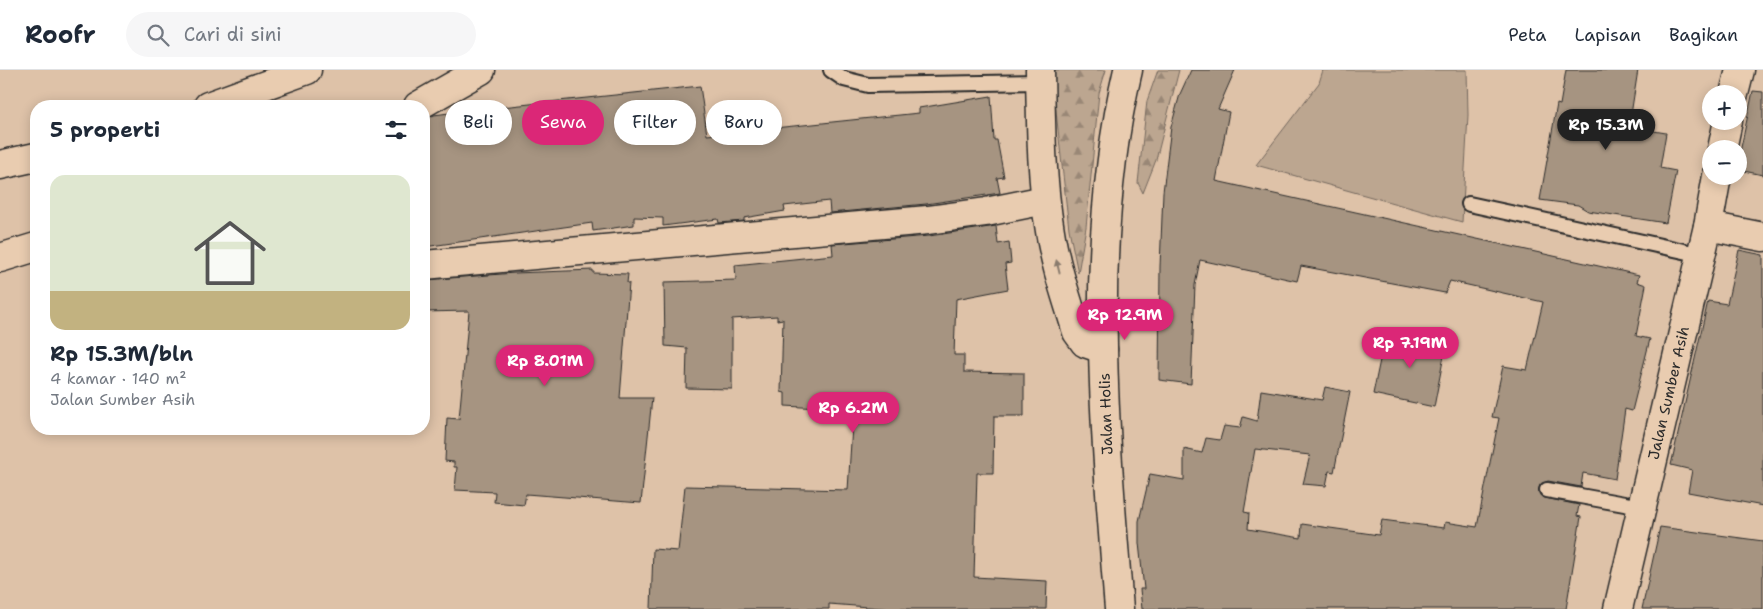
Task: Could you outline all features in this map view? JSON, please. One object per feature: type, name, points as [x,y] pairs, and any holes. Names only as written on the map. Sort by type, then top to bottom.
[{"type":"main road","points":[[224,100],[307,70]]},
{"type":"main road","points":[[428,100],[481,70]]},
{"type":"main road","name":"Jalan Holis","points":[[1119,609],[1109,485],[1103,349],[1106,229],[1119,106],[1128,70]]},
{"type":"main road","points":[[1736,85],[1740,70]]},
{"type":"main road","points":[[1040,76],[1045,200],[1052,243],[1077,332],[1084,343],[1103,349]]},
{"type":"main road","points":[[0,165],[30,158]]},
{"type":"main road","name":"Jalan Sumber Asih","points":[[1618,609],[1702,254],[1715,185]]},
{"type":"main road","points":[[430,264],[928,220],[986,212],[1045,200]]},
{"type":"main road","points":[[1708,226],[1763,237]]},
{"type":"main road","points":[[0,258],[30,248]]},
{"type":"lane","points":[[831,70],[844,79],[868,85],[1040,76]]},
{"type":"lane","points":[[1469,204],[1702,254]]},
{"type":"lane","points":[[1547,490],[1641,507]]},
{"type":"green space","points":[[1055,70],[1106,70],[1099,93],[1086,227],[1078,273],[1069,229],[1053,84]]},
{"type":"green space","points":[[1158,70],[1179,70],[1156,160],[1143,193],[1138,183],[1147,101]]},
{"type":"green space","points":[[1323,70],[1467,70],[1468,115],[1462,222],[1256,165],[1319,83]]},
{"type":"building","points":[[1191,70],[1235,70],[1218,109],[1229,112],[1216,181],[1639,275],[1637,282],[1646,285],[1636,336],[1650,339],[1632,411],[1625,409],[1615,479],[1583,473],[1581,487],[1548,481],[1541,484],[1539,488],[1539,493],[1545,498],[1579,505],[1577,516],[1581,517],[1566,609],[1142,609],[1140,589],[1144,589],[1139,543],[1139,521],[1150,474],[1184,480],[1184,449],[1202,453],[1206,438],[1220,440],[1224,426],[1240,428],[1243,417],[1257,421],[1261,390],[1322,400],[1325,387],[1350,392],[1334,472],[1329,471],[1326,486],[1303,484],[1310,455],[1255,449],[1244,512],[1249,513],[1248,529],[1301,538],[1302,524],[1379,535],[1382,520],[1444,528],[1445,522],[1477,527],[1499,418],[1492,417],[1503,366],[1527,370],[1543,302],[1450,281],[1445,293],[1301,266],[1297,281],[1200,260],[1195,285],[1191,384],[1159,380],[1163,192],[1171,127],[1180,94]]},
{"type":"building","points":[[1566,70],[1638,70],[1629,127],[1666,133],[1660,168],[1676,171],[1666,223],[1588,211],[1578,205],[1540,200],[1557,104],[1560,105]]},
{"type":"building","points":[[700,86],[706,128],[706,145],[782,145],[782,127],[919,113],[919,108],[991,96],[994,140],[997,140],[1004,177],[997,178],[1000,193],[926,204],[830,213],[829,201],[784,206],[785,211],[744,218],[744,221],[719,223],[718,219],[663,226],[663,218],[634,217],[634,225],[593,231],[592,223],[430,246],[430,117],[445,114],[445,145],[512,145],[512,106],[522,105],[522,145],[604,145],[604,100],[568,100]]},
{"type":"building","points":[[1753,91],[1763,92],[1763,175],[1747,172],[1747,140],[1743,140],[1745,130],[1747,130],[1747,119]]},
{"type":"building","points":[[996,226],[998,244],[1009,242],[1011,263],[1005,264],[1008,289],[956,299],[954,355],[964,355],[964,372],[1024,373],[1024,416],[994,416],[993,473],[977,473],[974,577],[1047,581],[1046,609],[894,609],[829,604],[829,609],[651,609],[653,549],[678,551],[685,486],[848,490],[853,410],[785,406],[785,393],[781,392],[783,319],[777,320],[777,316],[732,319],[732,389],[686,388],[687,348],[665,346],[664,282],[736,280],[735,265],[833,255],[832,244],[929,236]]},
{"type":"building","points":[[1739,250],[1763,255],[1763,506],[1688,492],[1692,470],[1671,465],[1708,301],[1727,304]]},
{"type":"building","points":[[593,270],[593,273],[628,274],[627,283],[629,283],[620,398],[652,398],[641,503],[526,494],[524,505],[494,502],[495,492],[455,490],[457,467],[454,467],[454,462],[445,461],[447,418],[459,419],[469,311],[430,312],[430,280],[515,273]]},
{"type":"building","points":[[1386,331],[1446,345],[1434,407],[1373,394]]},
{"type":"building","points":[[1660,527],[1763,541],[1763,609],[1642,609]]}]
